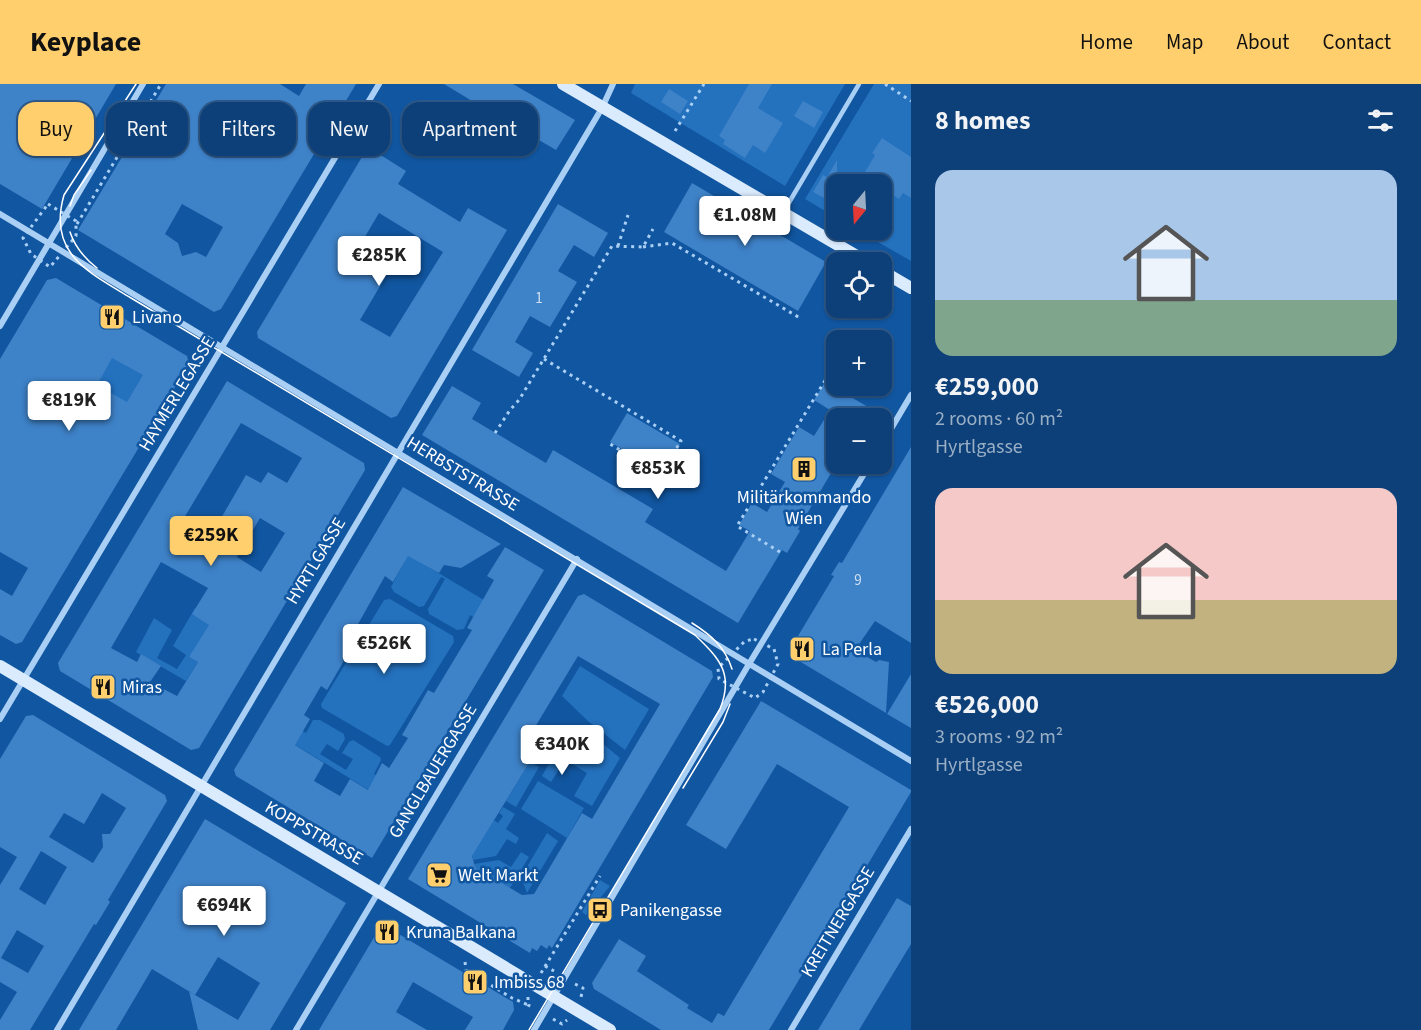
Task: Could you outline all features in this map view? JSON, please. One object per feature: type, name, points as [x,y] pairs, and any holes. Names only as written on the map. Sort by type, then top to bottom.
[{"type":"main road","points":[[563,84],[850,252]]},
{"type":"main road","points":[[892,277],[911,288]]},
{"type":"main road","name":"KOPPSTRASSE","points":[[0,666],[610,1030]]},
{"type":"street","points":[[0,326],[143,84]]},
{"type":"street","name":"HAYMERLEGASSE","points":[[0,719],[379,84]]},
{"type":"street","name":"HYRTLGASSE","points":[[57,1030],[602,108],[613,84]]},
{"type":"street","name":"HERBSTSTRASSE","points":[[0,214],[911,760]]},
{"type":"street","points":[[892,427],[911,396]]},
{"type":"street","points":[[534,1030],[749,664],[864,474]]},
{"type":"street","name":"GANGLBAUERGASSE","points":[[296,1030],[577,559]]},
{"type":"street","name":"KREITNERGASSE","points":[[791,1030],[911,829]]},
{"type":"lane","points":[[782,213],[859,84]]},
{"type":"path","points":[[76,226],[161,84]]},
{"type":"path","points":[[667,145],[704,84]]},
{"type":"path","points":[[885,84],[911,101]]},
{"type":"path","points":[[618,246],[628,214]]},
{"type":"path","points":[[643,247],[653,229]]},
{"type":"path","points":[[495,433],[519,400],[612,246],[643,247],[672,243],[800,318]]},
{"type":"path","points":[[544,359],[681,441],[660,475],[607,442]]},
{"type":"path","points":[[780,552],[737,526],[826,379]]},
{"type":"path","points":[[545,966],[600,876]]},
{"type":"path","points":[[468,955],[465,960],[466,970],[528,1005]]},
{"type":"shaded area","points":[[635,84],[845,84],[785,186],[631,93]]},
{"type":"shaded area","points":[[874,84],[911,84],[911,261],[874,240],[892,240],[892,174],[826,174],[826,211],[805,199]]},
{"type":"shaded area","points":[[50,334],[130,359],[127,366],[145,374],[127,403],[97,385]]},
{"type":"shaded area","points":[[408,555],[489,603],[478,620],[470,615],[464,629],[457,630],[429,614],[428,609],[445,579],[441,577],[424,606],[419,607],[394,592],[391,587]]},
{"type":"shaded area","points":[[390,599],[453,636],[454,642],[390,745],[387,746],[322,708],[321,704],[384,600]]},
{"type":"shaded area","points":[[195,608],[220,623],[189,657],[198,662],[186,681],[136,652],[154,618],[172,630],[157,658],[177,669],[186,655],[173,646]]},
{"type":"shaded area","points":[[580,666],[649,709],[625,750],[589,722],[562,696]]},
{"type":"shaded area","points":[[313,720],[320,720],[344,734],[345,739],[338,751],[327,744],[320,754],[346,770],[353,759],[342,753],[353,740],[380,757],[381,760],[374,774],[380,778],[372,792],[289,741],[296,727],[306,733]]},
{"type":"shaded area","points":[[584,728],[620,758],[592,806],[574,796],[587,773],[565,760],[551,782],[542,776],[565,735],[576,742]]},
{"type":"shaded area","points":[[530,762],[539,767],[516,807],[506,801]]},
{"type":"shaded area","points":[[538,781],[584,808],[567,838],[521,809]]},
{"type":"shaded area","points":[[503,807],[515,814],[506,829],[519,838],[516,844],[507,839],[496,856],[473,860],[472,855],[494,820],[498,823],[503,816],[499,813]]},
{"type":"shaded area","points":[[547,833],[558,841],[527,893],[521,877]]},
{"type":"shaded area","points":[[521,852],[529,857],[510,888],[475,867],[474,864],[499,860],[511,867]]},
{"type":"shaded area","points":[[600,880],[610,886],[586,915],[582,912]]},
{"type":"building","points":[[0,84],[116,84],[94,121],[94,102],[18,102],[18,156],[73,156],[42,209],[0,184]]},
{"type":"building","points":[[166,84],[280,84],[299,96],[306,84],[356,84],[345,102],[308,102],[308,156],[313,156],[221,309],[214,312],[78,230],[123,156],[188,156],[188,102],[155,102]],"holes":[[[182,204],[223,227],[206,257],[196,252],[182,256],[178,243],[165,234]]]},
{"type":"building","points":[[444,84],[513,84],[575,120],[556,150],[538,140],[538,102],[472,101]]},
{"type":"building","points":[[749,84],[772,84],[758,108],[783,123],[765,153],[753,145],[745,158],[723,144],[725,140],[719,136]]},
{"type":"building","points":[[669,89],[688,101],[680,114],[661,102]]},
{"type":"building","points":[[803,101],[823,112],[814,128],[794,116]]},
{"type":"building","points":[[882,138],[911,157],[911,198],[903,193],[899,199],[892,194],[892,174],[864,174],[875,155],[872,153]]},
{"type":"building","points":[[363,156],[382,156],[406,171],[398,184],[460,222],[468,208],[507,230],[397,416],[391,418],[258,338],[257,332]],"holes":[[[379,213],[443,252],[390,337],[360,320],[386,276],[353,257]]]},
{"type":"building","points":[[837,160],[837,174],[829,174]]},
{"type":"building","points":[[823,175],[826,176],[826,199],[813,192]]},
{"type":"building","points":[[692,183],[826,262],[798,311],[664,232]]},
{"type":"building","points":[[558,204],[608,233],[594,257],[574,245],[558,271],[577,282],[550,327],[530,316],[515,342],[533,353],[519,377],[472,350]]},
{"type":"building","points":[[56,278],[187,356],[189,364],[22,642],[16,644],[0,635],[0,589],[12,596],[28,568],[0,552],[0,359],[47,280]],"holes":[[[112,358],[143,375],[127,402],[97,385]]]},
{"type":"building","points":[[227,381],[364,463],[365,470],[199,748],[191,750],[60,671],[58,663]],"holes":[[[241,423],[302,458],[287,483],[268,472],[261,483],[246,475],[209,539],[181,523]],[[260,518],[285,533],[261,572],[237,557]],[[161,562],[208,588],[192,614],[209,625],[189,657],[198,662],[177,696],[150,682],[161,666],[141,654],[137,662],[111,648]]]},
{"type":"building","points":[[825,382],[826,396],[849,396],[870,408],[827,408],[814,400]]},
{"type":"building","points":[[452,386],[481,403],[472,419],[546,463],[553,450],[653,509],[645,522],[726,571],[750,531],[739,525],[752,503],[767,512],[785,482],[771,474],[799,427],[814,436],[826,416],[826,474],[830,474],[798,529],[800,531],[787,553],[782,550],[738,623],[422,435]]},
{"type":"building","points":[[627,413],[680,444],[663,473],[610,442]]},
{"type":"building","points":[[911,447],[911,643],[875,621],[855,650],[876,662],[879,660],[889,662],[886,713],[789,655],[792,646],[834,576],[831,575],[839,562],[842,563]]},
{"type":"building","points":[[403,487],[501,544],[461,568],[444,565],[439,573],[408,556],[393,582],[385,576],[348,642],[353,645],[327,690],[321,686],[304,715],[310,719],[295,745],[324,763],[314,781],[340,796],[350,779],[368,790],[382,763],[389,768],[408,738],[402,735],[428,690],[434,693],[472,630],[467,628],[494,580],[487,576],[505,547],[544,570],[372,858],[236,776],[234,770]]},
{"type":"building","points":[[584,594],[712,671],[713,677],[552,948],[549,945],[547,949],[541,945],[537,951],[532,948],[530,953],[408,879],[578,596]],"holes":[[[578,656],[660,704],[592,819],[582,813],[534,894],[522,895],[475,867],[472,856],[544,739],[532,732]]]},
{"type":"building","points":[[911,674],[911,728],[887,714]]},
{"type":"building","points":[[761,701],[911,792],[769,1030],[661,1030],[594,989],[592,983],[619,939],[646,956],[637,971],[689,1005],[687,1008],[712,1023],[718,1013],[724,1016],[849,807],[777,764],[726,849],[686,825]]},
{"type":"building","points":[[33,715],[165,795],[167,801],[108,900],[110,902],[96,925],[94,924],[30,1030],[0,1030],[0,1020],[17,992],[0,982],[0,885],[17,857],[0,847],[0,759],[26,716]],"holes":[[[102,793],[126,808],[110,834],[102,834],[103,847],[93,863],[49,837],[64,813],[84,824]],[[41,851],[67,867],[45,905],[19,889]],[[17,930],[44,946],[28,973],[1,958]]]},
{"type":"building","points":[[205,819],[346,903],[270,1030],[198,1030],[189,991],[152,969],[116,1030],[79,1030]],"holes":[[[218,957],[260,983],[238,1020],[195,995]]]},
{"type":"building","points":[[897,898],[911,906],[911,944],[859,1030],[818,1030]]},
{"type":"building","points":[[387,927],[513,1002],[514,1010],[503,1030],[465,1030],[473,1017],[413,982],[396,1012],[427,1030],[319,1030],[379,929]]},
{"type":"tram line","points":[[136,84],[64,195],[60,215],[61,232],[75,259],[115,289],[695,635],[718,660],[722,668],[726,686],[720,709],[529,1030]]},
{"type":"tram line","points":[[70,206],[74,195],[91,170]]},
{"type":"tram line","points":[[70,232],[80,252],[97,268]]},
{"type":"tram line","points":[[692,623],[716,642],[732,669]]},
{"type":"tram line","points":[[683,788],[723,722],[730,704]]},
{"type":"place","name":"Livano","points":[[112,317]]},
{"type":"place","name":"Militärkommando Wien","points":[[804,469]]},
{"type":"place","name":"La Perla","points":[[802,649]]},
{"type":"place","name":"Miras","points":[[103,687]]},
{"type":"place","name":"Welt Markt","points":[[439,875]]},
{"type":"place","name":"Panikengasse","points":[[600,910]]},
{"type":"place","name":"Kruna Balkana","points":[[387,932]]},
{"type":"place","name":"Imbiss 68","points":[[475,982]]}]
